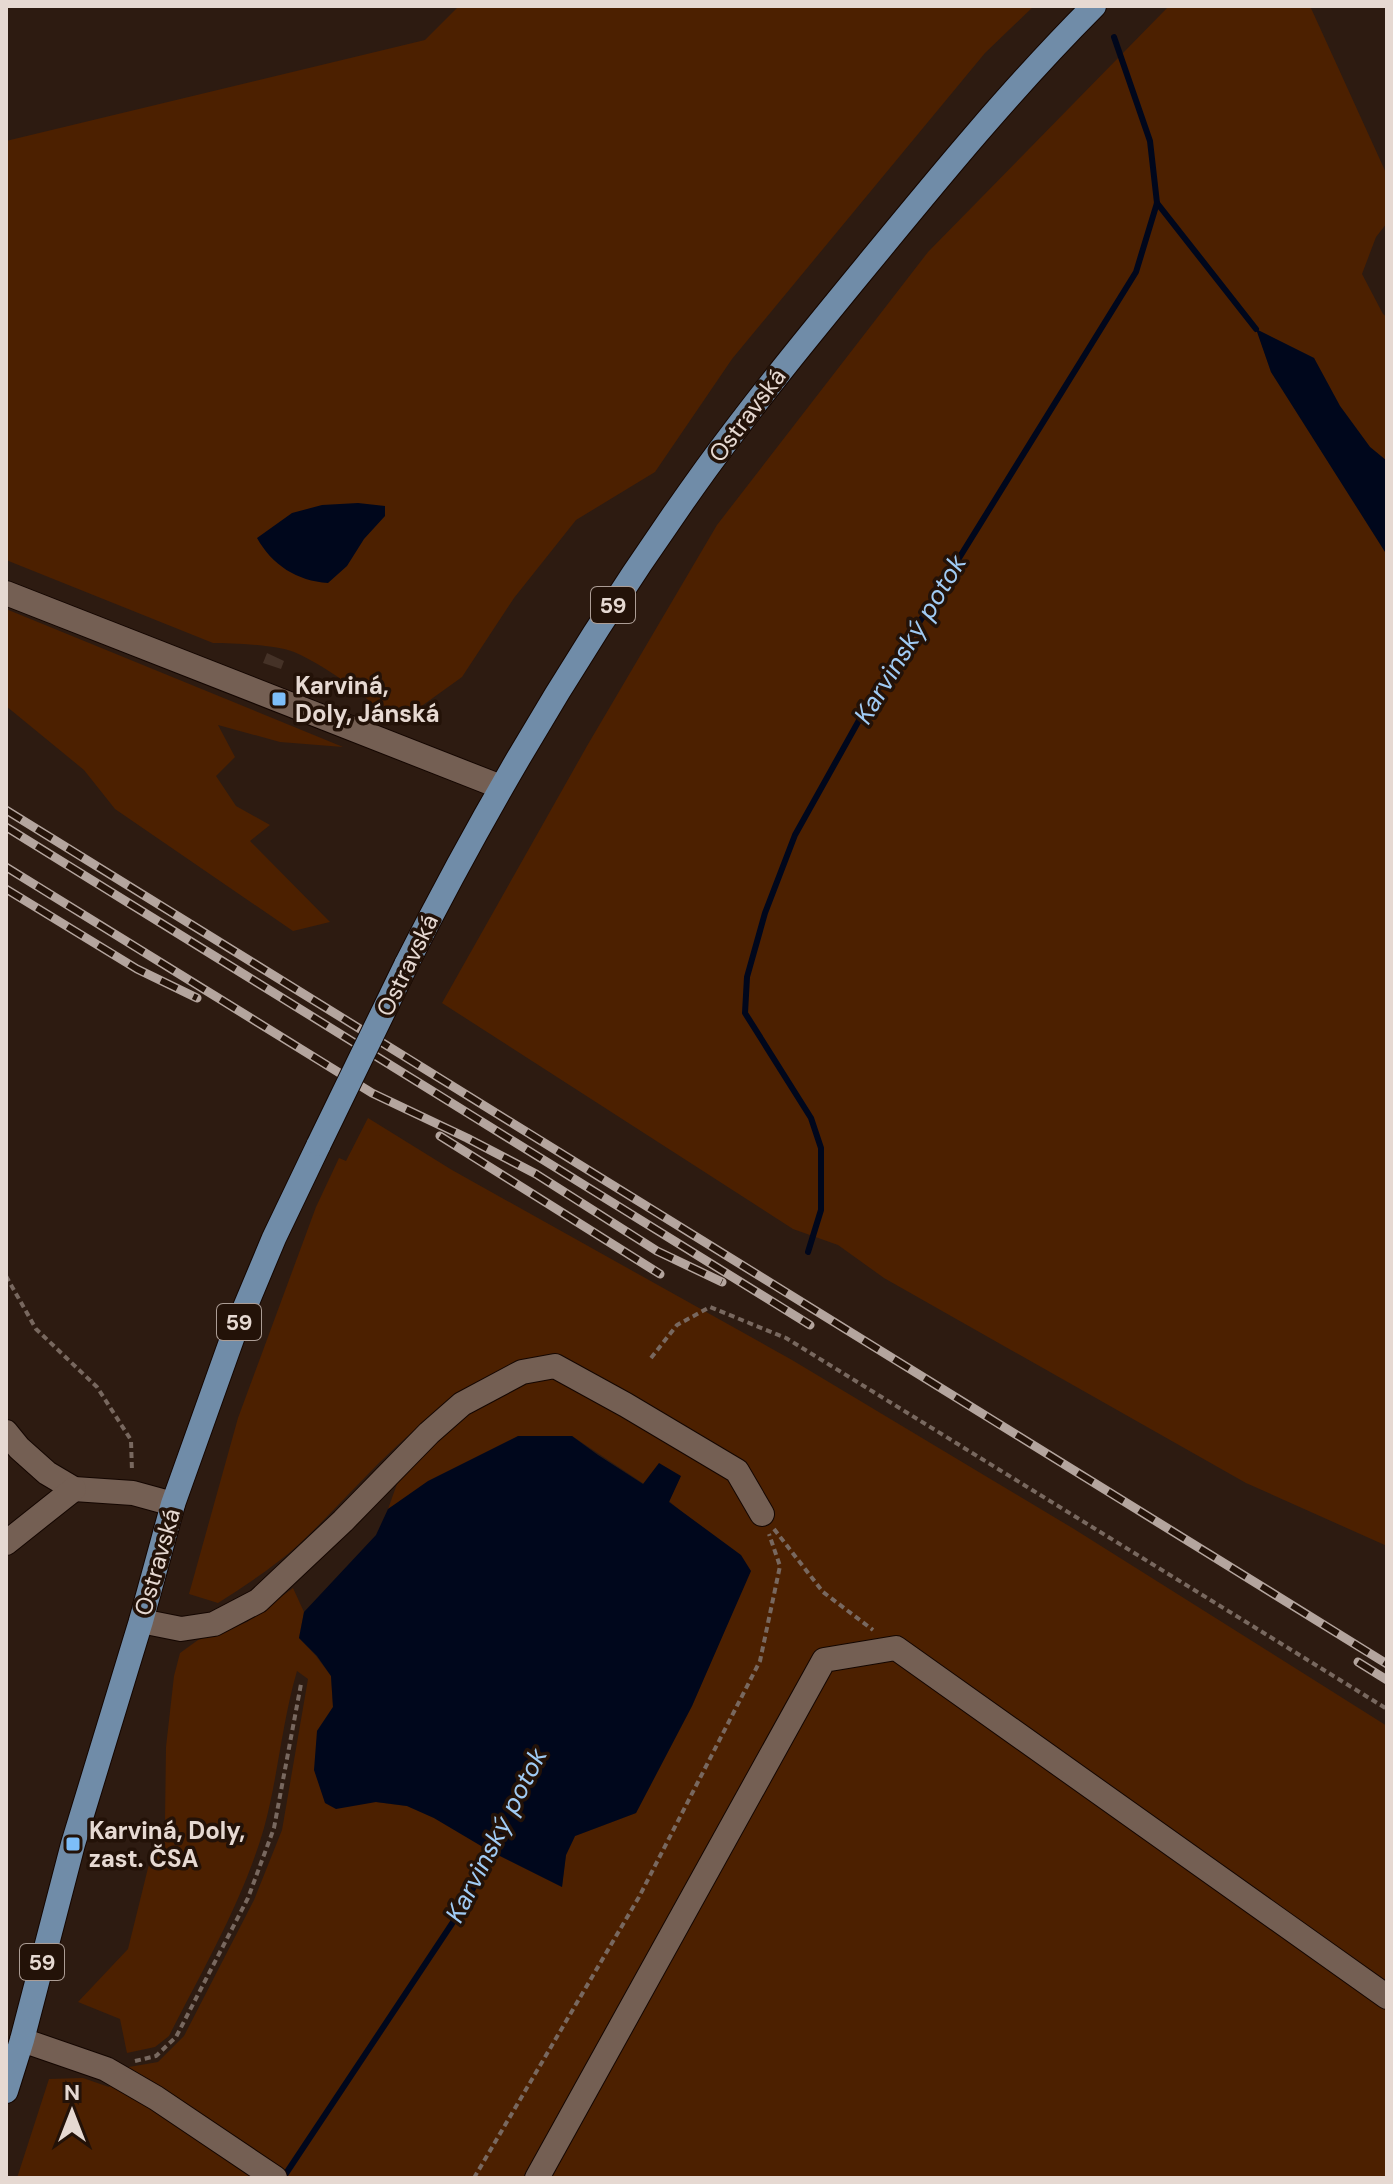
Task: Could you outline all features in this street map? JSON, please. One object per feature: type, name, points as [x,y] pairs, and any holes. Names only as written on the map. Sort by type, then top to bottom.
[{"type":"main road","name":"Ostravská","points":[[7,2081],[22,2040],[73,1844],[173,1504],[243,1311],[288,1208],[449,879],[501,787],[644,558],[735,430],[985,122],[1094,6]]},
{"type":"street","points":[[6,593],[501,787]]},
{"type":"street","points":[[141,1621],[181,1629],[214,1624],[258,1601],[462,1404],[522,1372],[555,1366],[737,1471],[762,1514]]},
{"type":"street","points":[[6,1432],[47,1473],[74,1489],[133,1493],[173,1504]]},
{"type":"street","points":[[6,1543],[74,1489]]},
{"type":"street","points":[[537,2178],[824,1660],[896,1648],[1387,1997]]},
{"type":"street","points":[[22,2040],[106,2069],[156,2098],[275,2178]]},
{"type":"path","points":[[6,1276],[36,1329],[97,1387],[131,1440],[133,1493]]},
{"type":"path","points":[[651,1358],[677,1325],[710,1307],[786,1338],[1387,1709]]},
{"type":"path","points":[[762,1514],[823,1592],[896,1648]]},
{"type":"path","points":[[474,2178],[639,1897],[760,1661],[780,1566],[762,1514]]},
{"type":"path","points":[[106,2069],[156,2056],[176,2037],[248,1898],[274,1828],[301,1684]]},
{"type":"shaded area","points":[[459,6],[1034,6],[985,53],[732,359],[655,472],[576,520],[514,598],[462,677],[398,723],[335,675],[294,652],[266,646],[213,643],[6,560],[6,141],[425,40]]},
{"type":"shaded area","points":[[1169,6],[1310,6],[1387,175],[1387,223],[1376,237],[1362,274],[1387,317],[1387,461],[1370,447],[1340,406],[1314,358],[1257,330],[1271,372],[1387,555],[1387,1546],[1246,1483],[884,1278],[838,1245],[793,1229],[442,1003],[587,746],[717,525],[928,252]]},
{"type":"shaded area","points":[[6,609],[343,747],[280,742],[218,725],[235,757],[216,776],[236,806],[270,825],[250,841],[330,922],[293,931],[115,809],[84,770],[6,706]]},
{"type":"shaded area","points":[[368,1118],[452,1170],[792,1360],[1074,1529],[1387,1726],[1387,2178],[17,2178],[49,2079],[83,2078],[109,2087],[129,2067],[158,2062],[184,2036],[254,1900],[282,1830],[308,1679],[297,1671],[264,1828],[234,1908],[169,2036],[155,2047],[127,2053],[120,2019],[78,2002],[128,1949],[148,1868],[165,1821],[166,1747],[174,1676],[180,1653],[198,1640],[247,1622],[293,1588],[304,1612],[299,1638],[331,1676],[333,1707],[317,1731],[376,1802],[407,1806],[434,1818],[488,1850],[562,1887],[566,1855],[575,1836],[636,1813],[692,1706],[750,1571],[669,1501],[680,1477],[644,1484],[572,1436],[466,1463],[388,1509],[417,1428],[298,1545],[270,1568],[218,1603],[189,1594],[238,1418],[316,1207],[339,1158],[346,1161]]},
{"type":"water","points":[[1256,329],[1314,358],[1340,406],[1370,447],[1387,461],[1387,555],[1271,372]]},
{"type":"water","points":[[358,503],[385,506],[385,516],[364,539],[347,566],[328,583],[306,579],[286,570],[270,556],[257,538],[292,513],[322,505]]},
{"type":"water","points":[[518,1436],[572,1436],[643,1484],[659,1463],[681,1476],[669,1502],[741,1555],[751,1571],[692,1706],[636,1813],[575,1836],[566,1855],[562,1887],[407,1806],[376,1802],[336,1809],[325,1803],[314,1770],[317,1731],[333,1707],[331,1676],[299,1638],[304,1612],[376,1535],[388,1509],[428,1481]]},
{"type":"building","points":[[267,653],[284,661],[281,669],[263,663]]},
{"type":"waterway","name":"Karvinský potok","points":[[808,1252],[821,1210],[821,1148],[811,1118],[745,1013],[747,977],[765,913],[795,835],[862,715],[1136,272],[1157,203],[1150,141],[1114,37]]},
{"type":"waterway","points":[[1157,203],[1256,329]]},
{"type":"waterway","name":"Karvinský potok","points":[[283,2178],[467,1901],[495,1843]]},
{"type":"railway","points":[[6,810],[1387,1664]]},
{"type":"railway","points":[[6,827],[810,1325]]},
{"type":"railway","points":[[6,867],[372,1093],[536,1174],[657,1251],[722,1282]]},
{"type":"railway","points":[[6,889],[137,969],[197,998]]},
{"type":"railway","points":[[440,1136],[660,1274]]},
{"type":"railway","points":[[1358,1662],[1387,1680]]},
{"type":"place","name":"Karviná, Doly, Jánská","points":[[279,699]]},
{"type":"place","name":"Karviná, Doly, zast. ČSA","points":[[73,1844]]}]
